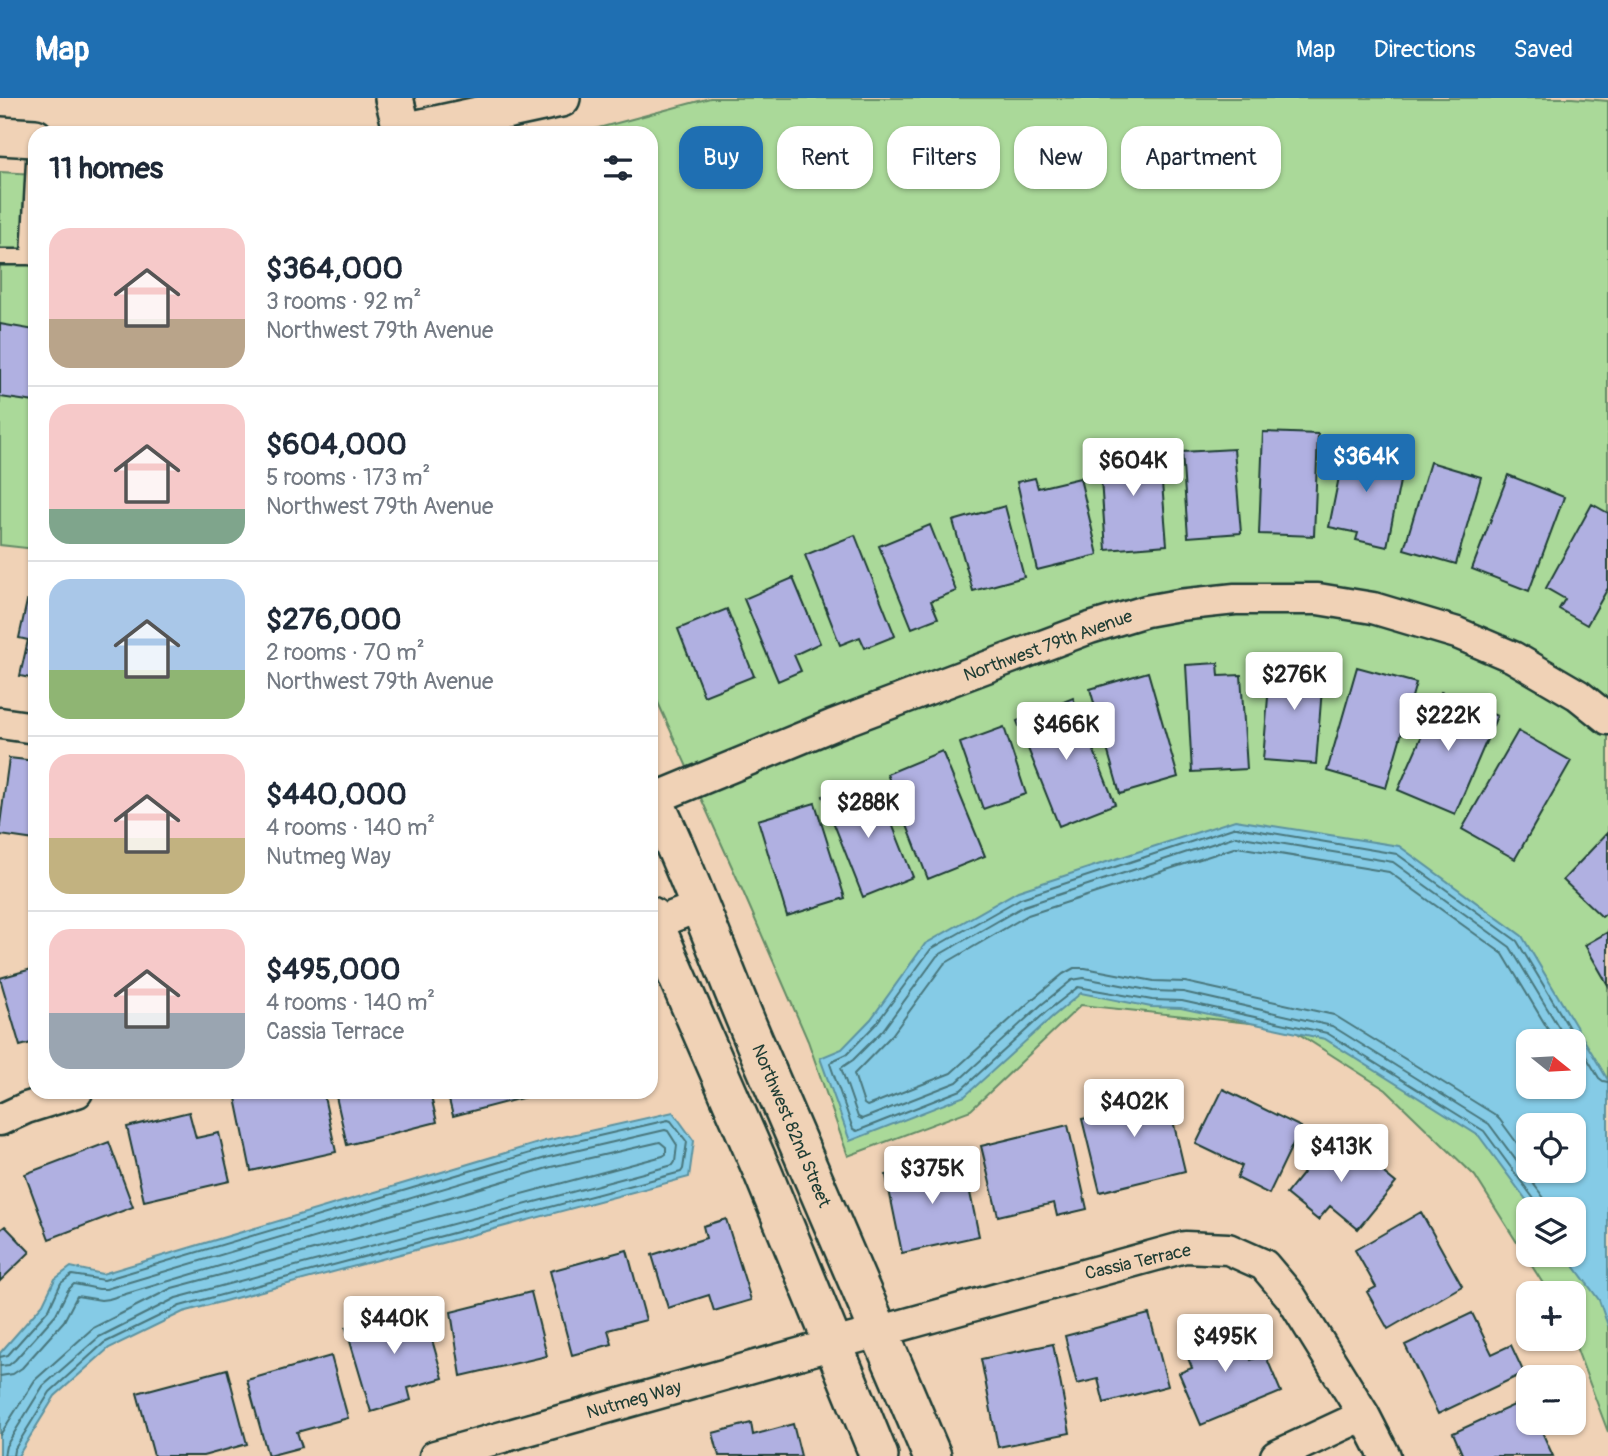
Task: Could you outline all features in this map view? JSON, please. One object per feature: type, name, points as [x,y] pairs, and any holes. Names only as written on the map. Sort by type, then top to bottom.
[{"type":"street","points":[[394,98],[400,126]]},
{"type":"street","points":[[425,126],[455,117],[561,98]]},
{"type":"street","points":[[0,136],[28,139]]},
{"type":"street","name":"Northwest 79th Avenue","points":[[658,796],[833,725],[1090,628],[1146,611],[1236,599],[1318,599],[1373,608],[1457,633],[1513,657],[1578,695],[1608,719]]},
{"type":"street","points":[[0,723],[28,726]]},
{"type":"street","name":"Northwest 82nd Street","points":[[658,812],[932,1456]]},
{"type":"street","points":[[658,919],[700,906]]},
{"type":"street","points":[[658,935],[763,1173],[879,1456]]},
{"type":"street","points":[[0,1120],[54,1099]]},
{"type":"street","name":"Cassia Terrace","points":[[834,1344],[1185,1247],[1228,1249],[1264,1265],[1290,1297],[1364,1415],[1385,1456]]},
{"type":"street","name":"Nutmeg Way","points":[[435,1456],[834,1344]]},
{"type":"street","points":[[1276,1456],[1364,1415]]},
{"type":"lane","points":[[0,257],[28,258]]},
{"type":"green space","points":[[710,98],[1572,98],[1608,101],[1608,1432],[1586,1374],[1586,1365],[1583,1365],[1578,1351],[1586,1351],[1586,1281],[1541,1281],[1533,1267],[1586,1267],[1586,1197],[1516,1197],[1516,1241],[1475,1176],[1386,1090],[1288,1027],[1081,1005],[971,1110],[848,1156],[808,1041],[658,703],[658,126],[606,126]]},
{"type":"green space","points":[[0,172],[28,174],[28,548],[0,545]]},
{"type":"water","points":[[1235,820],[1399,846],[1522,936],[1578,1029],[1516,1029],[1516,1099],[1586,1099],[1586,1043],[1608,1080],[1608,1326],[1599,1300],[1575,1267],[1586,1267],[1586,1197],[1524,1197],[1479,1136],[1325,1039],[1181,1008],[1151,1007],[1081,993],[965,1096],[850,1141],[820,1058],[842,1049],[871,1019],[925,944],[1018,891]]},
{"type":"water","points":[[673,1112],[694,1141],[689,1177],[183,1312],[109,1348],[55,1396],[18,1456],[0,1456],[0,1353],[43,1304],[55,1279],[71,1267],[102,1274],[545,1141]]},
{"type":"building","points":[[0,324],[28,329],[28,401],[0,397]]},
{"type":"building","points":[[1263,432],[1318,434],[1314,536],[1259,534]]},
{"type":"building","points":[[1346,442],[1385,449],[1382,462],[1403,466],[1387,547],[1356,540],[1358,533],[1329,527]]},
{"type":"building","points":[[1159,446],[1167,545],[1106,550],[1099,451]]},
{"type":"building","points":[[1234,449],[1241,533],[1188,537],[1182,452]]},
{"type":"building","points":[[1430,462],[1481,477],[1456,564],[1404,549]]},
{"type":"building","points":[[1508,475],[1564,497],[1529,591],[1472,569]]},
{"type":"building","points":[[1035,478],[1038,488],[1080,478],[1098,555],[1037,570],[1017,482]]},
{"type":"building","points":[[1592,504],[1608,513],[1608,588],[1587,625],[1559,609],[1565,599],[1546,588]]},
{"type":"building","points":[[1005,506],[1024,577],[973,591],[953,521]]},
{"type":"building","points":[[930,525],[956,591],[931,601],[938,618],[912,628],[879,546]]},
{"type":"building","points":[[855,535],[895,636],[865,648],[860,637],[840,645],[805,555]]},
{"type":"building","points":[[793,578],[820,643],[794,655],[801,671],[778,681],[744,599]]},
{"type":"building","points":[[27,601],[28,601],[28,640],[19,638]]},
{"type":"building","points":[[727,609],[754,676],[704,696],[678,629]]},
{"type":"building","points":[[28,640],[28,678],[20,676]]},
{"type":"building","points":[[1271,659],[1324,663],[1316,764],[1263,760]]},
{"type":"building","points":[[1218,663],[1219,676],[1241,675],[1247,769],[1192,772],[1186,665]]},
{"type":"building","points":[[1357,667],[1416,683],[1386,788],[1327,771]]},
{"type":"building","points":[[1148,672],[1178,777],[1120,794],[1090,689]]},
{"type":"building","points":[[1441,692],[1497,716],[1455,814],[1398,790]]},
{"type":"building","points":[[1073,698],[1115,804],[1059,826],[1017,721]]},
{"type":"building","points":[[1004,727],[1026,794],[983,809],[960,743]]},
{"type":"building","points":[[1518,731],[1571,761],[1515,859],[1462,829]]},
{"type":"building","points":[[942,751],[985,856],[928,879],[887,774]]},
{"type":"building","points":[[9,758],[28,760],[28,839],[0,835]]},
{"type":"building","points":[[854,784],[860,799],[879,791],[913,877],[863,897],[823,796]]},
{"type":"building","points":[[815,803],[845,898],[787,916],[758,820]]},
{"type":"building","points":[[1608,832],[1608,912],[1602,917],[1563,880]]},
{"type":"building","points":[[1608,932],[1608,985],[1585,945]]},
{"type":"building","points":[[28,970],[28,1044],[20,1046],[0,978]]},
{"type":"building","points":[[1164,1083],[1185,1171],[1100,1192],[1082,1119],[1103,1114],[1099,1099]]},
{"type":"building","points":[[1223,1089],[1301,1127],[1269,1194],[1237,1178],[1242,1166],[1196,1144]]},
{"type":"building","points":[[236,1099],[325,1099],[336,1152],[251,1171]]},
{"type":"building","points":[[337,1099],[432,1099],[437,1122],[347,1145]]},
{"type":"building","points":[[449,1099],[518,1099],[453,1116]]},
{"type":"building","points":[[189,1112],[196,1138],[219,1133],[230,1181],[144,1201],[127,1127]]},
{"type":"building","points":[[1068,1125],[1087,1209],[1057,1216],[1054,1203],[998,1216],[981,1146]]},
{"type":"building","points":[[1335,1133],[1396,1183],[1358,1229],[1330,1206],[1318,1220],[1286,1194]]},
{"type":"building","points":[[109,1142],[133,1207],[49,1239],[25,1174]]},
{"type":"building","points":[[963,1159],[979,1236],[902,1253],[886,1175]]},
{"type":"building","points":[[1421,1212],[1462,1286],[1388,1329],[1367,1292],[1376,1287],[1355,1250]]},
{"type":"building","points":[[726,1219],[751,1300],[714,1311],[709,1295],[668,1308],[652,1255],[706,1238],[703,1226]]},
{"type":"building","points":[[5,1226],[30,1252],[0,1281],[0,1230]]},
{"type":"building","points":[[627,1250],[646,1320],[608,1330],[612,1344],[572,1355],[550,1271]]},
{"type":"building","points":[[531,1292],[547,1356],[461,1376],[451,1312]]},
{"type":"building","points":[[422,1305],[443,1378],[408,1388],[411,1400],[371,1412],[346,1328]]},
{"type":"building","points":[[1472,1313],[1492,1354],[1511,1345],[1520,1365],[1516,1365],[1516,1377],[1438,1414],[1405,1345]]},
{"type":"building","points":[[1149,1314],[1168,1386],[1104,1403],[1098,1379],[1077,1384],[1065,1336]]},
{"type":"building","points":[[1236,1321],[1251,1360],[1265,1354],[1281,1392],[1201,1425],[1179,1373],[1192,1368],[1182,1343]]},
{"type":"building","points":[[1053,1344],[1070,1433],[998,1447],[981,1359]]},
{"type":"building","points":[[331,1356],[348,1418],[297,1432],[302,1447],[268,1456],[247,1380]]},
{"type":"building","points":[[227,1369],[247,1444],[203,1456],[154,1456],[137,1393]]},
{"type":"building","points":[[1516,1404],[1516,1435],[1543,1435],[1553,1456],[1463,1456],[1453,1433]]},
{"type":"building","points":[[751,1423],[753,1435],[793,1424],[801,1456],[719,1456],[713,1433]]}]
